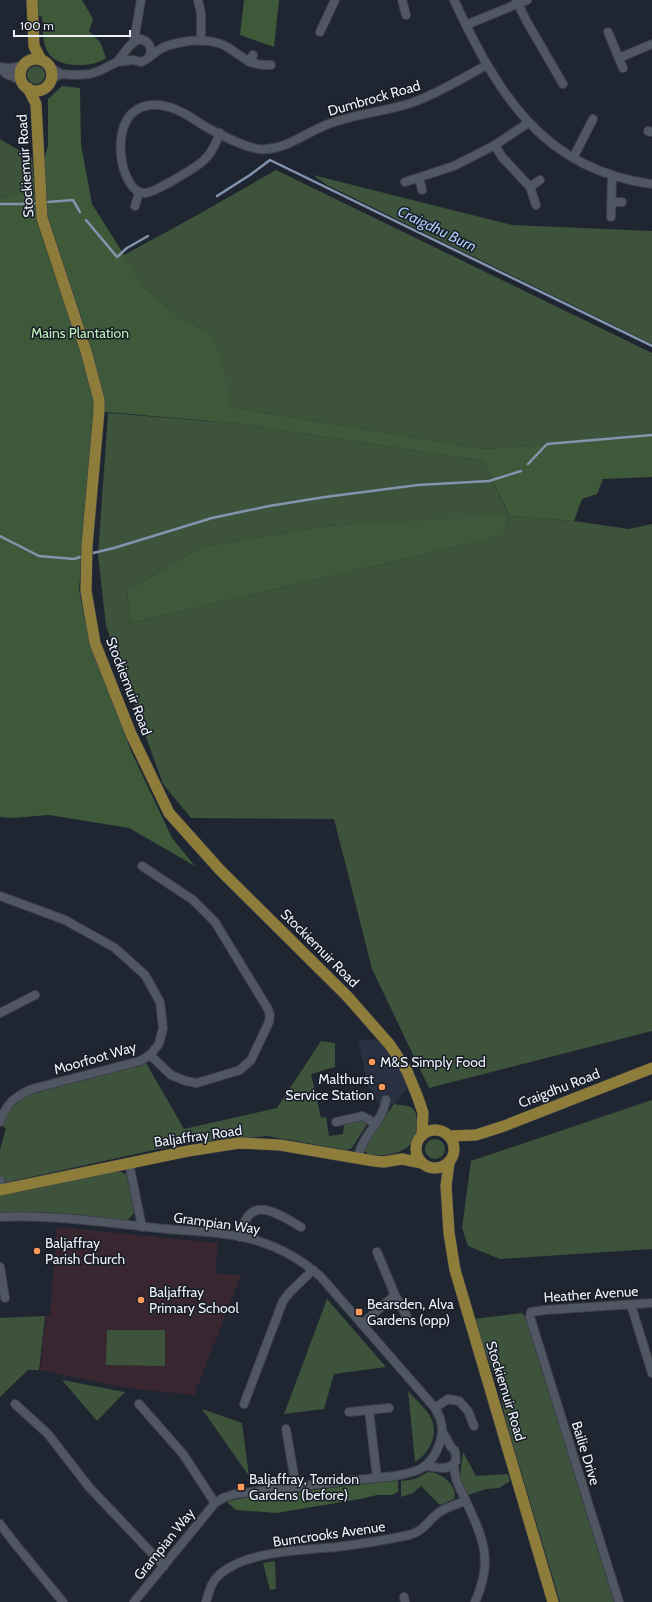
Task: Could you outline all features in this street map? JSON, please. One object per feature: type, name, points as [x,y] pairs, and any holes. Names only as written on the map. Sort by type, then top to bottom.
[{"type":"main road","points":[[32,0],[34,46],[56,76],[43,89],[36,90],[24,84],[20,74],[34,46]]},
{"type":"main road","points":[[24,64],[33,59],[46,64]]},
{"type":"main road","name":"Stockiemuir Road","points":[[24,84],[36,104],[42,218],[86,351],[99,400],[87,546],[86,584],[95,643],[131,734],[169,813],[220,870],[347,996],[390,1045],[407,1071],[423,1113],[437,1130]]},
{"type":"main road","name":"Stockiemuir Road","points":[[36,104],[43,89]]},
{"type":"main road","name":"Craigdhu Road","points":[[449,1136],[476,1135],[504,1126],[652,1068]]},
{"type":"main road","name":"Stockiemuir Road","points":[[422,1135],[423,1113]]},
{"type":"main road","points":[[402,1159],[426,1132],[437,1130],[449,1136],[452,1141],[454,1152],[449,1163],[437,1168],[426,1166]]},
{"type":"main road","name":"Craigdhu Road","points":[[454,1152],[476,1135]]},
{"type":"main road","name":"Baljaffray Road","points":[[1,1187],[188,1151],[239,1144],[280,1145],[384,1162],[402,1159],[426,1166]]},
{"type":"main road","points":[[416,1145],[416,1155],[446,1186]]},
{"type":"main road","name":"Stockiemuir Road","points":[[449,1163],[446,1186],[449,1233],[455,1270],[553,1602]]},
{"type":"street","points":[[133,60],[129,54],[137,25],[141,0]]},
{"type":"street","points":[[198,0],[201,13],[201,41]]},
{"type":"street","points":[[320,32],[335,0]]},
{"type":"street","points":[[402,0],[406,14]]},
{"type":"street","points":[[454,0],[496,80],[528,123],[551,144],[573,158],[612,176],[652,184]]},
{"type":"street","points":[[466,25],[517,2],[527,0]]},
{"type":"street","points":[[517,2],[563,84]]},
{"type":"street","points":[[137,25],[143,40],[150,45],[163,48]]},
{"type":"street","points":[[608,32],[623,68]]},
{"type":"street","points":[[117,62],[131,44],[143,40]]},
{"type":"street","points":[[56,76],[90,74],[117,62],[133,60],[141,62],[163,48],[183,42],[201,41],[228,47],[263,66],[271,65]]},
{"type":"street","points":[[619,58],[652,44]]},
{"type":"street","points":[[149,57],[151,49],[150,45]]},
{"type":"street","points":[[0,68],[10,68],[24,64]]},
{"type":"street","name":"Dumbrock Road","points":[[139,192],[129,184],[124,169],[120,145],[122,129],[132,113],[143,107],[168,107],[252,148],[268,149],[282,147],[332,123],[423,99],[487,65]]},
{"type":"street","points":[[0,68],[6,74],[24,84]]},
{"type":"street","points":[[573,158],[593,119]]},
{"type":"street","points":[[405,182],[454,166],[495,145],[528,123]]},
{"type":"street","points":[[135,206],[139,192],[152,192],[199,164],[212,150],[220,133]]},
{"type":"street","points":[[495,145],[502,157],[530,187],[536,205]]},
{"type":"street","points":[[611,217],[612,176]]},
{"type":"street","points":[[419,178],[422,190]]},
{"type":"street","points":[[530,187],[540,180]]},
{"type":"street","points":[[611,202],[622,202]]},
{"type":"street","points":[[142,866],[193,900],[215,922],[268,1009],[270,1015],[269,1022],[251,1060],[240,1070],[207,1080],[192,1082],[171,1075],[150,1055]]},
{"type":"street","name":"Moorfoot Way","points":[[0,896],[66,920],[115,948],[145,975],[160,1002],[163,1028],[159,1044],[150,1055],[140,1061],[32,1089],[20,1094],[11,1101],[4,1111],[0,1122]]},
{"type":"street","points":[[0,1013],[36,995]]},
{"type":"street","points":[[358,1158],[362,1145],[385,1109],[386,1100]]},
{"type":"street","points":[[336,1122],[362,1116],[375,1123]]},
{"type":"street","points":[[129,1163],[142,1227]]},
{"type":"street","points":[[240,1237],[245,1218],[251,1212],[264,1209],[272,1211],[300,1227]]},
{"type":"street","name":"Grampian Way","points":[[0,1217],[43,1216],[240,1237],[270,1245],[289,1254],[313,1270],[435,1408],[441,1422],[442,1432],[456,1455],[454,1464],[442,1468],[425,1466]]},
{"type":"street","points":[[377,1252],[394,1295],[407,1317]]},
{"type":"street","points":[[0,1267],[5,1298]]},
{"type":"street","points":[[244,1404],[283,1301],[290,1292],[313,1270]]},
{"type":"street","points":[[362,1324],[394,1295]]},
{"type":"street","name":"Heather Avenue","points":[[531,1312],[652,1303]]},
{"type":"street","points":[[631,1305],[652,1373]]},
{"type":"street","name":"Bailie Drive","points":[[531,1312],[530,1317],[619,1602]]},
{"type":"street","points":[[435,1408],[448,1399],[459,1401],[468,1411],[474,1426]]},
{"type":"street","points":[[15,1404],[48,1434],[89,1487],[164,1566]]},
{"type":"street","points":[[139,1404],[183,1454],[215,1503]]},
{"type":"street","points":[[349,1412],[389,1408]]},
{"type":"street","points":[[369,1410],[377,1478]]},
{"type":"street","points":[[286,1429],[296,1487]]},
{"type":"street","name":"Grampian Way","points":[[134,1602],[215,1503],[223,1498],[235,1494],[409,1473],[425,1466],[436,1452],[442,1432]]},
{"type":"street","points":[[450,1447],[442,1446],[436,1452],[434,1461],[454,1476]]},
{"type":"street","points":[[454,1464],[454,1476],[479,1530],[485,1551],[484,1577],[474,1602]]},
{"type":"street","name":"Burncrooks Avenue","points":[[206,1602],[213,1582],[220,1575],[238,1564],[278,1553],[410,1535],[424,1529],[435,1516],[443,1510],[465,1500]]},
{"type":"street","points":[[0,1524],[62,1602]]},
{"type":"shaded area","points":[[377,1039],[396,1060],[409,1087],[394,1104],[382,1109],[368,1086],[358,1041]]},
{"type":"shaded area","name":"Baljaffray Primary School","points":[[57,1227],[218,1243],[215,1274],[241,1275],[194,1395],[126,1388],[40,1370],[46,1316],[50,1315]]},
{"type":"green space","points":[[37,0],[82,0],[93,19],[89,31],[100,42],[106,58],[95,63],[77,65],[64,63],[53,58],[45,46],[42,17],[38,15]]},
{"type":"green space","points":[[244,0],[279,0],[274,47],[240,35]]},
{"type":"green space","points":[[36,66],[42,69],[45,75],[42,81],[36,84],[30,81],[27,75],[30,69]]},
{"type":"green space","name":"Mains Plantation","points":[[62,86],[80,88],[81,145],[92,204],[145,288],[177,315],[213,335],[224,371],[230,407],[486,449],[652,435],[652,477],[603,479],[597,494],[582,499],[574,521],[509,516],[503,536],[131,623],[127,591],[201,547],[326,526],[509,515],[483,461],[233,423],[95,411],[79,590],[87,628],[131,751],[172,838],[195,866],[129,828],[49,815],[12,818],[0,817],[0,198],[17,193],[35,194],[48,145],[48,99]]},
{"type":"green space","points":[[0,139],[32,158],[35,194],[17,193],[0,198]]},
{"type":"green space","points":[[276,170],[652,353],[652,435],[486,449],[230,407],[213,335],[177,315],[145,288],[124,255]]},
{"type":"green space","points":[[313,175],[512,225],[652,231],[652,344],[327,185]]},
{"type":"green space","points":[[108,413],[233,423],[483,461],[509,516],[574,521],[629,529],[652,524],[652,1031],[429,1088],[372,969],[334,819],[191,818],[163,784],[106,626],[98,555]],"holes":[[[509,516],[503,536],[131,623],[127,591],[201,547],[326,526]]]},
{"type":"green space","points":[[321,1041],[335,1043],[335,1067],[311,1074],[321,1118],[326,1117],[329,1136],[343,1134],[344,1125],[348,1123],[362,1120],[367,1124],[352,1148],[347,1150],[267,1136],[181,1144],[13,1181],[16,1193],[117,1170],[128,1175],[136,1211],[127,1221],[55,1213],[0,1212],[0,1150],[6,1128],[3,1127],[11,1110],[24,1096],[146,1063],[184,1129],[277,1108]]},
{"type":"green space","points":[[652,1100],[652,1249],[500,1259],[468,1246],[462,1228],[471,1161]]},
{"type":"green space","points":[[394,1104],[410,1107],[414,1111],[417,1122],[417,1132],[414,1140],[409,1146],[395,1153],[387,1155],[369,1155],[365,1151],[365,1146]]},
{"type":"green space","points":[[435,1139],[442,1142],[445,1149],[442,1156],[435,1159],[428,1156],[425,1149],[428,1142]]},
{"type":"green space","points":[[327,1299],[386,1367],[334,1374],[324,1409],[284,1414]]},
{"type":"green space","points":[[522,1313],[527,1319],[614,1602],[560,1602],[506,1421],[499,1389],[474,1319]]},
{"type":"green space","points":[[45,1316],[39,1370],[28,1370],[0,1397],[0,1318]]},
{"type":"green space","points":[[107,1330],[165,1330],[165,1366],[106,1365]]},
{"type":"green space","points":[[62,1380],[125,1392],[97,1421]]},
{"type":"green space","points":[[408,1391],[429,1414],[434,1430],[432,1443],[425,1454],[415,1462]]},
{"type":"green space","points":[[202,1409],[242,1423],[249,1476]]},
{"type":"green space","points":[[463,1452],[476,1476],[508,1474],[510,1481],[499,1488],[486,1489],[468,1495],[460,1477]]},
{"type":"green space","points":[[428,1472],[438,1474],[451,1484],[455,1494],[454,1499],[440,1505],[421,1486],[413,1493],[401,1497],[401,1481],[415,1479]]},
{"type":"green space","points":[[398,1480],[398,1492],[392,1495],[377,1495],[276,1513],[236,1510],[227,1502],[238,1499]]},
{"type":"green space","points":[[275,1561],[276,1589],[270,1590],[263,1563]]},
{"type":"waterway","name":"Craigdhu Burn","points":[[217,196],[270,160],[652,346]]},
{"type":"waterway","points":[[48,202],[73,200],[80,212]]},
{"type":"waterway","points":[[0,204],[35,204]]},
{"type":"waterway","points":[[86,220],[117,257],[127,248],[148,236]]},
{"type":"waterway","points":[[528,464],[547,444],[652,435]]},
{"type":"waterway","points":[[93,553],[212,518],[269,506],[418,485],[489,481],[521,471]]},
{"type":"waterway","points":[[0,536],[39,556],[74,559],[80,557]]},
{"type":"place","name":"M&S Simply Food","points":[[372,1062]]},
{"type":"place","name":"Malthurst Service Station","points":[[382,1087]]},
{"type":"place","name":"Baljaffray Parish Church","points":[[37,1251]]},
{"type":"place","name":"Baljaffray Primary School","points":[[141,1300]]},
{"type":"place","name":"Bearsden, Alva Gardens (opp)","points":[[359,1312]]},
{"type":"place","name":"Baljaffray, Torridon Gardens (before)","points":[[241,1487]]}]
